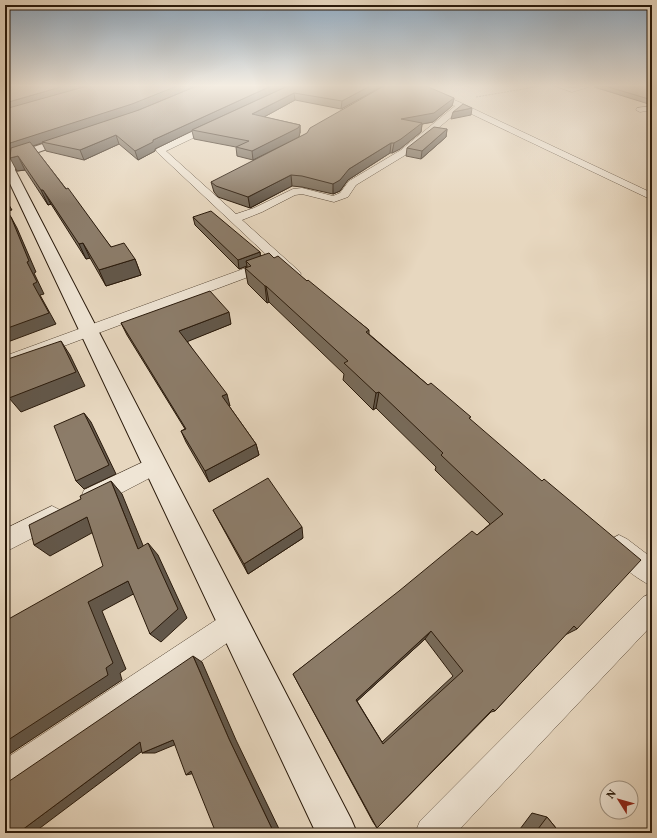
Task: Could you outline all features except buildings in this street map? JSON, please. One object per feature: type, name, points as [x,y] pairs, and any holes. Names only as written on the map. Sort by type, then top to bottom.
[{"type":"main road","points":[[88,132],[7,157],[9,170],[90,331],[337,833]]},
{"type":"street","points":[[215,125],[160,150],[207,189],[234,219],[278,261],[303,282]]},
{"type":"street","points":[[234,219],[258,210],[293,192],[302,191],[334,198],[344,195],[346,191],[362,177],[395,159],[433,125]]},
{"type":"street","points":[[500,125],[652,197]]},
{"type":"street","points":[[5,362],[278,261]]},
{"type":"street","points":[[5,541],[156,465]]},
{"type":"street","points":[[609,538],[652,574]]},
{"type":"street","points":[[432,833],[652,606]]},
{"type":"street","points":[[5,778],[234,623]]}]
